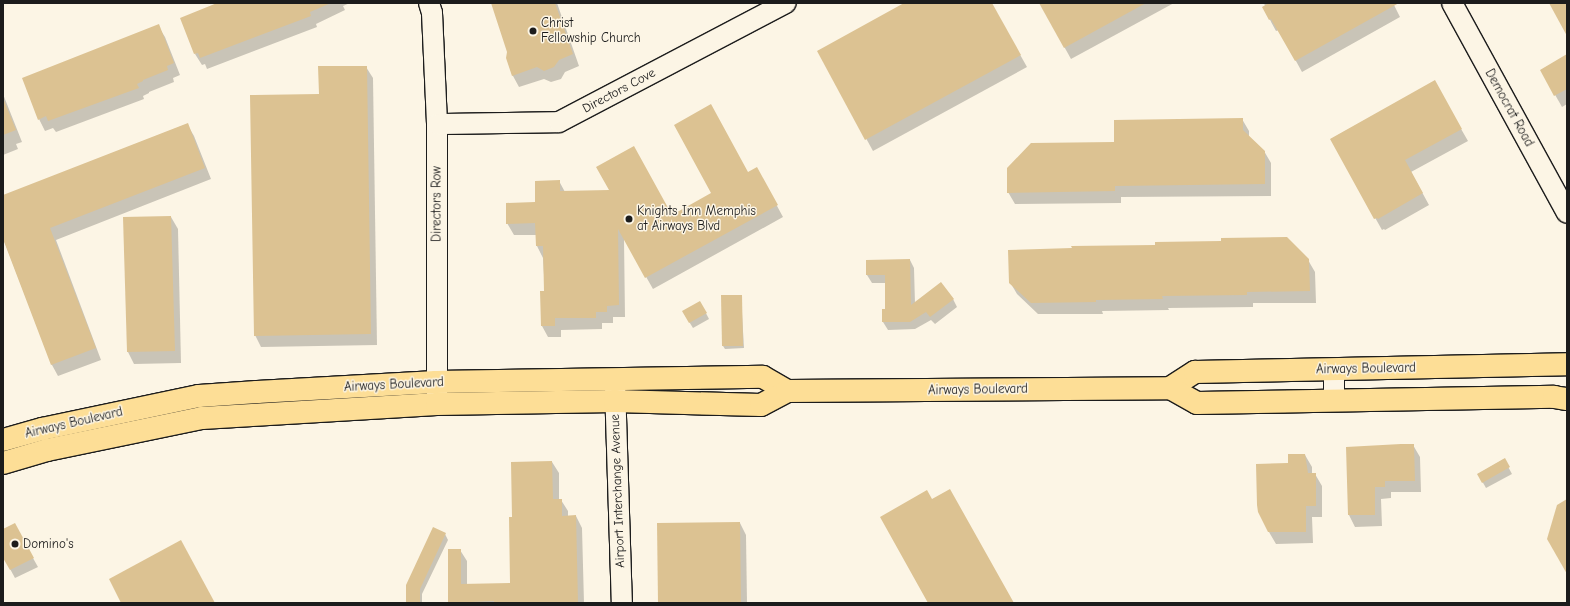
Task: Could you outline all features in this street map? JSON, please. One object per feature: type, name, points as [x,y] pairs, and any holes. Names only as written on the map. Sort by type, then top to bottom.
[{"type":"main road","points":[[1543,366],[1567,350]]},
{"type":"main road","name":"Airways Boulevard","points":[[1170,388],[1195,372],[1543,366],[1567,364]]},
{"type":"main road","name":"Airways Boulevard","points":[[3,440],[42,429],[199,396],[436,382],[763,377],[787,391]]},
{"type":"main road","name":"Airways Boulevard","points":[[3,463],[47,450],[202,418],[437,404],[616,401],[761,405],[787,391],[1170,388],[1197,403],[1563,397]]},
{"type":"street","name":"Directors Row","points":[[429,3],[432,13],[437,124],[437,404]]},
{"type":"street","name":"Directors Cove","points":[[437,124],[559,122],[786,3]]},
{"type":"street","name":"Democrat Road","points":[[1452,3],[1567,213]]},
{"type":"street","points":[[1334,370],[1334,401]]},
{"type":"street","name":"Airport Interchange Avenue","points":[[615,379],[622,603]]},
{"type":"building","points":[[217,3],[331,3],[310,12],[311,16],[200,58],[198,53],[194,54],[180,18]]},
{"type":"building","points":[[491,3],[555,3],[573,54],[559,60],[554,67],[544,71],[537,67],[512,76],[506,58],[507,52]]},
{"type":"building","points":[[904,3],[992,3],[1021,55],[865,140],[817,51]]},
{"type":"building","points":[[1039,3],[1146,3],[1064,48]]},
{"type":"building","points":[[1269,3],[1399,3],[1295,61],[1271,19],[1269,20],[1262,7]]},
{"type":"building","points":[[1549,3],[1567,3],[1567,36]]},
{"type":"building","points":[[159,24],[174,63],[167,66],[168,70],[143,80],[137,84],[139,88],[48,121],[46,116],[38,120],[22,78]]},
{"type":"building","points":[[1567,54],[1567,89],[1554,96],[1540,70]]},
{"type":"building","points":[[318,66],[367,66],[371,334],[254,336],[250,95],[319,94]]},
{"type":"building","points":[[1435,80],[1462,129],[1405,160],[1423,193],[1378,219],[1374,219],[1330,139]]},
{"type":"building","points":[[3,98],[16,130],[3,135]]},
{"type":"building","name":"Knights Inn Memphis at Airways Blvd","points":[[711,104],[748,172],[757,167],[778,205],[645,278],[618,229],[619,305],[607,306],[607,312],[596,312],[596,318],[555,318],[555,326],[541,326],[540,291],[544,291],[543,246],[536,246],[535,223],[506,224],[506,203],[535,202],[535,181],[560,180],[560,191],[609,190],[596,167],[634,146],[672,215],[711,193],[674,125]]},
{"type":"building","points":[[1243,118],[1243,130],[1265,151],[1265,184],[1115,186],[1115,191],[1007,193],[1007,168],[1031,143],[1114,142],[1114,120]]},
{"type":"building","points":[[188,123],[205,168],[50,228],[96,348],[51,365],[3,239],[3,195]]},
{"type":"building","points":[[171,216],[175,351],[127,352],[123,217]]},
{"type":"building","points":[[1287,237],[1309,259],[1310,291],[1247,292],[1247,295],[1162,296],[1163,299],[1096,300],[1096,302],[1031,303],[1009,283],[1008,250],[1072,248],[1071,246],[1155,245],[1155,242],[1221,241],[1221,238]]},
{"type":"building","points":[[910,259],[911,305],[941,282],[954,299],[930,317],[926,312],[910,322],[882,322],[882,309],[885,309],[885,275],[866,275],[866,260]]},
{"type":"building","points":[[721,295],[742,295],[743,346],[722,346]]},
{"type":"building","points":[[700,301],[707,313],[689,323],[682,311]]},
{"type":"building","points":[[1414,444],[1415,481],[1385,481],[1385,487],[1375,487],[1375,515],[1348,515],[1346,447]]},
{"type":"building","points":[[1288,454],[1305,454],[1308,473],[1316,473],[1316,506],[1306,506],[1306,532],[1268,532],[1258,512],[1256,464],[1288,463]]},
{"type":"building","points":[[1505,458],[1510,467],[1482,483],[1477,474]]},
{"type":"building","points":[[552,461],[553,499],[562,499],[562,516],[576,515],[578,603],[494,603],[494,601],[448,603],[448,549],[461,549],[461,584],[510,583],[509,517],[512,517],[511,462]]},
{"type":"building","points":[[950,489],[1014,603],[928,603],[880,517],[927,490],[932,499]]},
{"type":"building","points":[[1567,499],[1567,574],[1547,539],[1557,505]]},
{"type":"building","points":[[740,522],[741,603],[658,603],[657,523]]},
{"type":"building","name":"Domino's","points":[[15,523],[34,558],[10,570],[3,558],[3,529]]},
{"type":"building","points":[[433,527],[446,533],[420,589],[420,603],[406,603],[406,585]]},
{"type":"building","points":[[181,540],[215,603],[121,603],[109,579]]},
{"type":"place","name":"Christ Fellowship Church","points":[[533,31]]},
{"type":"place","name":"Knights Inn Memphis at Airways Blvd","points":[[629,219]]},
{"type":"place","name":"Domino's","points":[[15,544]]}]
